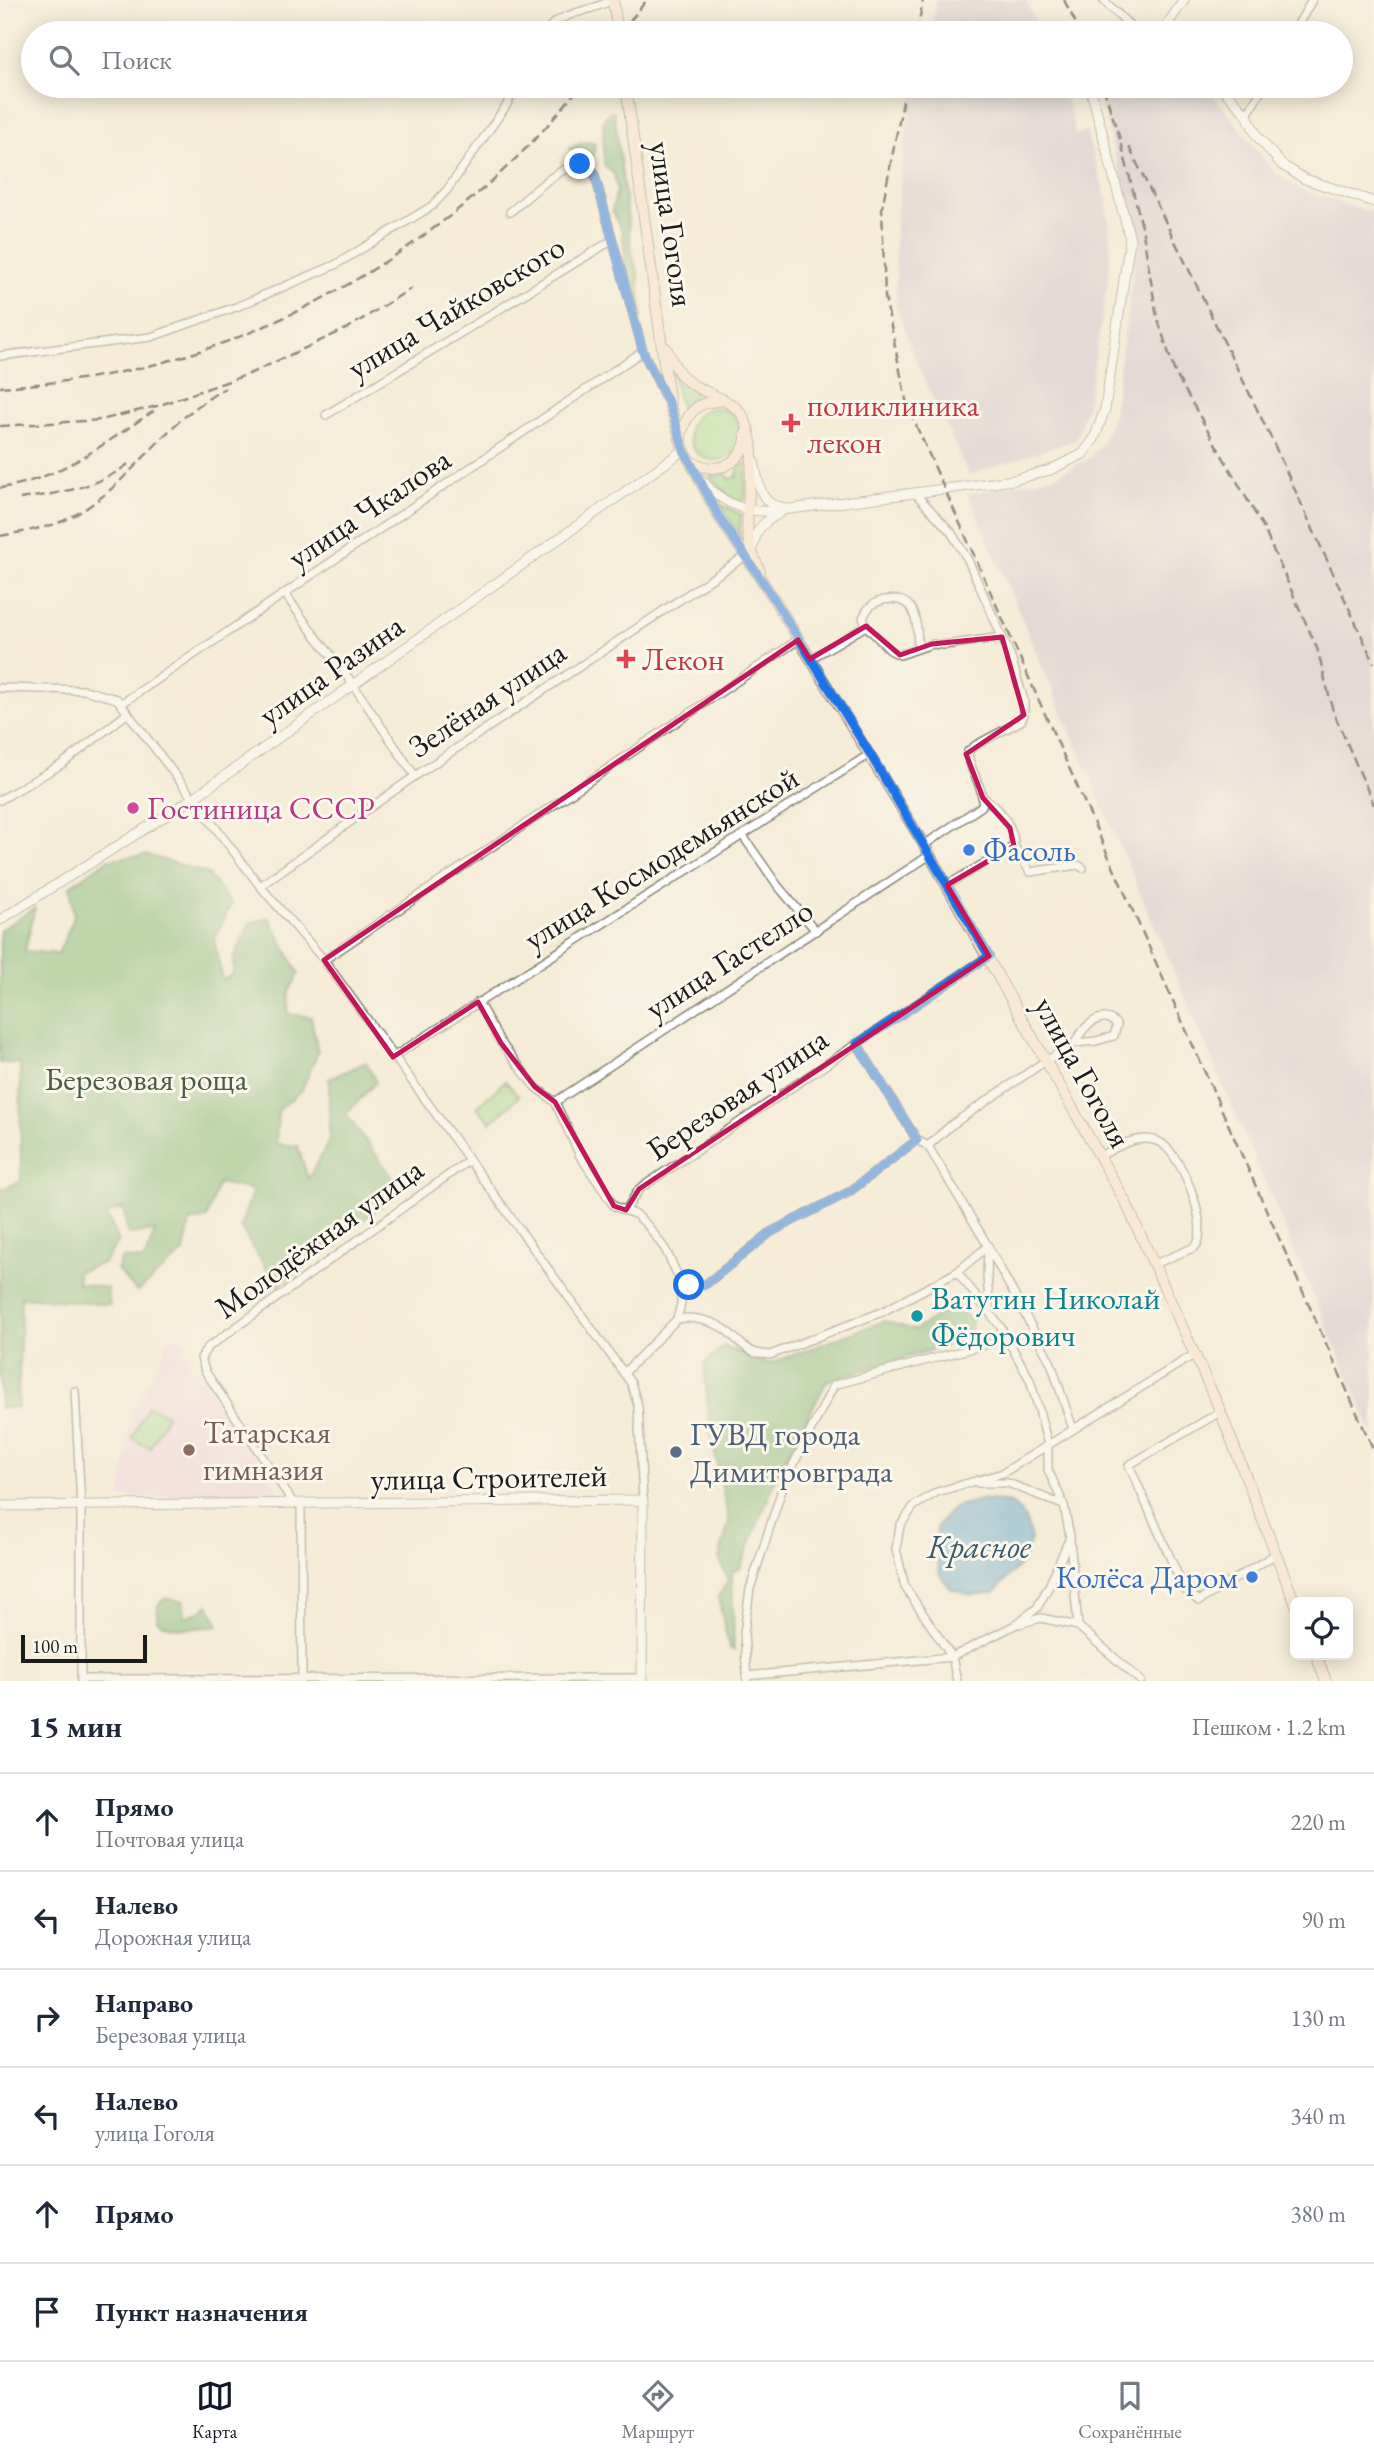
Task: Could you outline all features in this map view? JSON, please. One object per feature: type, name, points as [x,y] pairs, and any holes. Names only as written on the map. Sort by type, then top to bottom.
[{"type":"main road","points":[[612,0],[616,21]]},
{"type":"main road","name":"улица Гоголя","points":[[628,98],[661,332]]},
{"type":"main road","points":[[661,332],[674,366],[685,380],[729,404],[744,419],[750,439],[752,477],[748,510],[748,555]]},
{"type":"main road","points":[[661,332],[670,406],[684,450],[719,517],[748,555]]},
{"type":"main road","points":[[680,439],[686,417],[696,407],[705,402],[729,404]]},
{"type":"main road","points":[[690,461],[713,468],[736,460],[747,439],[744,419]]},
{"type":"main road","name":"улица Гоголя","points":[[748,555],[989,956],[1126,1203],[1220,1412],[1293,1597]]},
{"type":"main road","points":[[1317,1660],[1326,1681]]},
{"type":"street","points":[[558,21],[612,0]]},
{"type":"street","points":[[1103,0],[1125,21]]},
{"type":"street","points":[[1169,21],[1184,0]]},
{"type":"street","points":[[1300,21],[1312,0]]},
{"type":"street","points":[[0,356],[151,337],[236,307],[335,265],[432,206],[447,190],[510,98]]},
{"type":"street","points":[[697,475],[720,499],[761,512],[1014,480],[1050,470],[1083,454],[1094,439],[1105,410],[1130,239],[1093,98]]},
{"type":"street","points":[[1231,98],[1247,115],[1257,136],[1282,164],[1305,179],[1374,202]]},
{"type":"street","points":[[1247,115],[1257,98]]},
{"type":"street","points":[[510,212],[570,166],[580,164],[594,172],[643,352],[670,406]]},
{"type":"street","name":"улица Чайковского","points":[[326,415],[611,241]]},
{"type":"street","name":"улица Чкалова","points":[[121,705],[643,352]]},
{"type":"street","points":[[750,439],[762,495],[776,507],[791,508]]},
{"type":"street","name":"улица Разина","points":[[0,920],[192,799],[684,450]]},
{"type":"street","points":[[915,493],[951,533],[968,560],[1002,637],[1024,701],[1021,721],[968,751],[968,759],[983,798],[982,806],[924,845]]},
{"type":"street","points":[[748,555],[756,531],[763,522],[791,508]]},
{"type":"street","name":"Зелёная улица","points":[[260,886],[415,776],[748,555]]},
{"type":"street","points":[[285,594],[353,685],[415,776]]},
{"type":"street","points":[[918,648],[917,623],[911,606],[898,599],[885,600],[869,607],[863,618],[866,626],[890,650],[900,656],[932,644],[944,645],[1002,637]]},
{"type":"street","points":[[810,659],[866,626]]},
{"type":"street","points":[[324,960],[798,640]]},
{"type":"street","points":[[0,688],[83,691],[117,699],[260,886],[324,960],[631,1383],[638,1406],[643,1500],[642,1680],[81,1680],[81,1506],[75,1391]]},
{"type":"street","points":[[0,800],[62,764],[128,713]]},
{"type":"street","name":"улица Космодемьянской","points":[[393,1057],[870,754]]},
{"type":"street","points":[[983,798],[992,803],[1010,828],[1014,846],[1030,872],[1078,865],[1083,868]]},
{"type":"street","points":[[743,836],[778,886],[816,931]]},
{"type":"street","points":[[947,885],[1014,846]]},
{"type":"street","name":"улица Гастелло","points":[[555,1102],[930,855]]},
{"type":"street","name":"Березовая улица","points":[[626,1210],[639,1189],[989,956]]},
{"type":"street","points":[[478,1002],[501,1043],[535,1087],[555,1102],[580,1156],[614,1206],[637,1215],[648,1226],[681,1282],[681,1304],[677,1319],[624,1373]]},
{"type":"street","points":[[928,1146],[950,1126],[1075,1043],[1089,1023],[1107,1018],[1117,1025],[1114,1036],[1075,1043]]},
{"type":"street","points":[[857,1044],[917,1140],[928,1146],[988,1246],[1051,1363],[1073,1429]]},
{"type":"street","points":[[681,1282],[689,1285],[706,1284],[771,1232],[849,1192],[917,1140]]},
{"type":"street","points":[[1100,1156],[1125,1141],[1155,1140],[1170,1148],[1183,1172],[1201,1229],[1200,1242],[1195,1247],[1155,1264]]},
{"type":"street","name":"Молодёжная улица","points":[[298,1503],[205,1371],[201,1357],[207,1348],[468,1161]]},
{"type":"street","points":[[677,1319],[684,1317],[708,1321],[724,1328],[754,1352],[770,1355],[882,1312],[957,1272],[988,1246]]},
{"type":"street","points":[[988,1246],[986,1276],[990,1312]]},
{"type":"street","points":[[957,1272],[990,1312],[1030,1380],[1048,1445],[1048,1470],[1064,1505],[1070,1537],[1078,1626]]},
{"type":"street","points":[[1007,1339],[834,1385],[784,1483],[750,1589],[744,1633],[746,1679],[952,1657],[1015,1625],[1037,1608],[1062,1561],[1070,1537]]},
{"type":"street","points":[[957,1681],[952,1657],[905,1587],[896,1549],[900,1526],[914,1506],[937,1492],[1003,1473],[1195,1354]]},
{"type":"street","points":[[1220,1412],[1129,1465],[1184,1590],[1199,1601],[1276,1554]]},
{"type":"street","points":[[971,1484],[1008,1483],[1064,1505]]},
{"type":"street","name":"улица Строителей","points":[[0,1506],[643,1500]]},
{"type":"street","points":[[298,1503],[302,1680]]},
{"type":"street","points":[[1015,1625],[1041,1618],[1078,1626],[1141,1681]]},
{"type":"highlighted area","points":[[866,626],[900,655],[932,644],[1002,637],[1024,715],[966,754],[983,798],[1010,828],[1014,846],[947,885],[989,956],[639,1189],[626,1210],[614,1206],[555,1102],[535,1087],[501,1043],[478,1002],[393,1057],[324,960],[798,640],[810,659]]},
{"type":"shaded area","points":[[936,0],[1026,0],[1036,21],[933,21]]},
{"type":"shaded area","points":[[912,98],[1066,98],[1076,135],[1086,131],[1107,201],[1111,245],[1109,275],[1087,406],[1076,440],[969,475],[918,367],[896,306],[895,229]]},
{"type":"shaded area","points":[[1099,98],[1216,98],[1275,173],[1301,190],[1374,213],[1374,1436],[968,494],[1055,476],[1088,459],[1101,445],[1113,413],[1138,237]]},
{"type":"shaded area","name":"Татарская гимназия","points":[[172,1335],[186,1343],[183,1349],[191,1354],[187,1362],[203,1380],[278,1489],[274,1498],[121,1497],[131,1411]]},
{"type":"green space","points":[[614,111],[632,253],[638,271],[640,319],[627,273],[622,231],[612,210],[617,190],[614,174],[604,166],[603,121],[608,113]]},
{"type":"green space","points":[[595,142],[594,156],[574,155],[569,148],[582,143]]},
{"type":"green space","points":[[672,372],[696,393],[681,409]]},
{"type":"green space","points":[[715,408],[725,410],[733,416],[739,424],[739,444],[733,452],[725,458],[715,460],[705,458],[697,452],[691,444],[689,434],[691,424],[697,416],[705,410]]},
{"type":"green space","points":[[747,462],[745,499],[740,502],[728,496],[710,476],[726,474],[730,479],[737,477],[738,469]]},
{"type":"green space","points":[[719,504],[741,514],[739,537]]},
{"type":"green space","name":"Березовая роща","points":[[147,855],[207,873],[231,904],[214,940],[223,980],[233,974],[233,959],[250,923],[269,917],[299,974],[289,992],[288,1014],[311,1017],[318,1052],[302,1090],[278,1111],[276,1144],[298,1146],[308,1179],[329,1141],[329,1079],[366,1062],[376,1082],[346,1114],[402,1190],[278,1286],[240,1227],[253,1190],[218,1183],[207,1218],[190,1222],[184,1252],[137,1292],[117,1270],[122,1258],[144,1260],[155,1231],[128,1234],[123,1208],[106,1214],[119,1241],[104,1263],[77,1272],[78,1283],[107,1288],[110,1305],[21,1297],[18,1408],[0,1408],[0,1190],[21,1181],[20,1063],[0,1063],[0,930],[35,908],[25,951],[58,954],[74,917],[70,886],[109,859]]},
{"type":"green space","points":[[505,1081],[519,1096],[491,1123],[477,1107]]},
{"type":"green space","points":[[952,1307],[972,1320],[969,1339],[827,1381],[778,1473],[740,1569],[732,1571],[734,1651],[729,1648],[718,1597],[728,1580],[719,1558],[729,1521],[710,1430],[704,1364],[724,1346],[769,1364],[884,1321],[915,1330]]},
{"type":"green space","points":[[148,1406],[167,1415],[150,1448],[132,1438]]},
{"type":"green space","points":[[164,1598],[184,1601],[184,1617],[200,1612],[208,1604],[219,1625],[187,1628],[163,1624],[157,1620],[158,1605]]},
{"type":"water","name":"Красное","points":[[984,1499],[1011,1503],[1025,1517],[1031,1539],[1024,1560],[994,1593],[971,1595],[951,1589],[940,1575],[936,1549],[937,1526],[954,1507]]},
{"type":"railway","points":[[630,21],[647,0]]},
{"type":"railway","points":[[919,21],[923,0]]},
{"type":"railway","points":[[1064,0],[1075,21]]},
{"type":"railway","points":[[0,387],[95,377],[190,354],[254,331],[316,302],[377,267],[435,227],[489,183],[538,136],[570,98]]},
{"type":"railway","points":[[904,98],[882,208],[885,297],[907,405],[1374,1451]]},
{"type":"railway","points":[[1107,98],[1121,142],[1142,227],[1157,317],[1175,373],[1263,527],[1317,648],[1333,711],[1374,805]]},
{"type":"railway","points":[[1129,147],[1273,442],[1374,663]]},
{"type":"railway","points":[[0,426],[101,420],[157,406],[249,374],[348,328],[412,288]]},
{"type":"railway","points":[[0,536],[55,524],[79,513],[107,493],[182,419],[225,388]]},
{"type":"railway","points":[[0,488],[43,477],[62,468],[154,411]]},
{"type":"railway","points":[[20,499],[91,484],[128,464]]},
{"type":"place","name":"поликлиника лекон","points":[[791,423]]},
{"type":"place","name":"Лекон","points":[[626,659]]},
{"type":"place","name":"Гостиница СССР","points":[[133,808]]},
{"type":"place","name":"Фасоль","points":[[969,850]]},
{"type":"place","name":"Ватутин Николай Фёдорович","points":[[917,1316]]},
{"type":"place","name":"Татарская гимназия","points":[[189,1450]]},
{"type":"place","name":"ГУВД города Димитровграда","points":[[676,1452]]},
{"type":"place","name":"Колёса Даром","points":[[1252,1577]]},
{"type":"route","points":[[580,164],[594,172],[643,352],[670,406],[684,450],[719,517],[771,594],[870,754],[989,956],[857,1044],[917,1140],[849,1192],[771,1232],[706,1284],[689,1285]]}]
